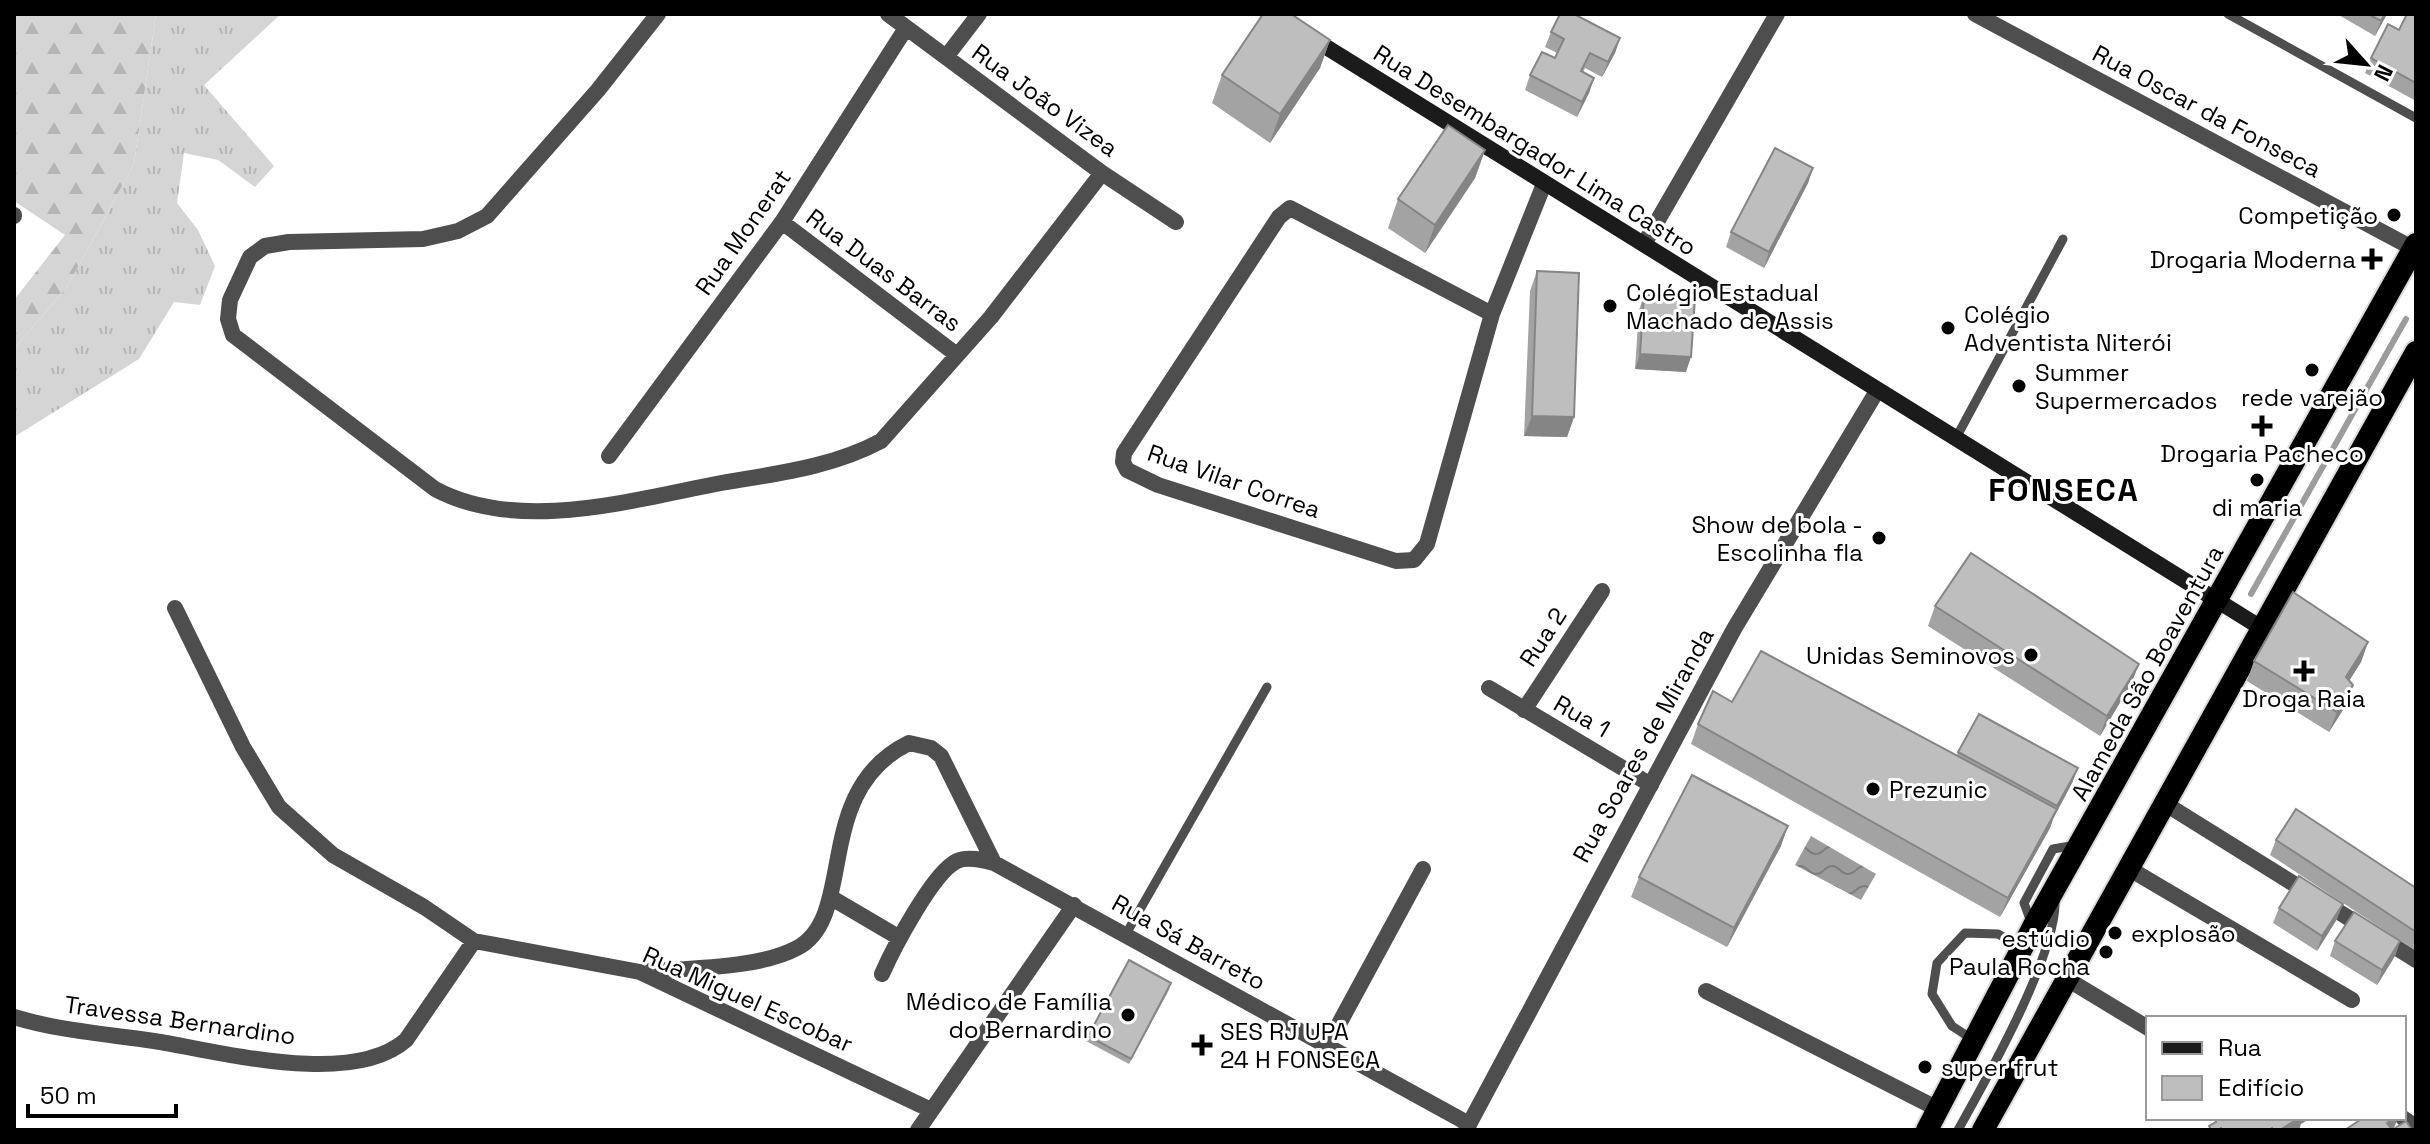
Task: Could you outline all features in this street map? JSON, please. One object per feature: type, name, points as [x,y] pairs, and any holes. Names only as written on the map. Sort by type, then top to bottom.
[{"type":"highway","name":"Alameda São Boaventura","points":[[1927,1130],[1972,1039],[2054,889],[2415,248]]},
{"type":"highway","points":[[1985,1129],[2416,352]]},
{"type":"main road","name":"Rua Desembargador Lima Castro","points":[[1273,14],[1290,20],[1544,184],[2263,629]]},
{"type":"street","points":[[658,14],[598,90],[487,216],[458,231],[423,239],[332,240],[265,246],[250,257],[230,300],[228,319],[233,335],[435,489],[459,502],[503,509],[601,508],[782,473],[860,452],[881,441],[991,317],[1102,173]]},
{"type":"street","name":"Rua João Vizea","points":[[888,14],[1102,173],[1176,222]]},
{"type":"street","points":[[946,57],[979,14]]},
{"type":"street","points":[[1644,244],[1777,14]]},
{"type":"street","name":"Rua Oscar da Fonseca","points":[[1975,14],[2415,248]]},
{"type":"street","name":"Rua Monerat","points":[[609,456],[782,222],[906,28]]},
{"type":"street","name":"Rua Vilar Correa","points":[[1492,314],[1290,208],[1279,217],[1124,453],[1123,462],[1127,470],[1158,485],[1396,561],[1414,560],[1427,544],[1492,314],[1544,184]]},
{"type":"street","name":"Rua Duas Barras","points":[[782,222],[957,355]]},
{"type":"street","name":"Rua Soares de Miranda","points":[[1471,1128],[1734,629],[1877,391]]},
{"type":"street","name":"Rua 2","points":[[1524,710],[1602,591]]},
{"type":"street","name":"Rua Miguel Escobar","points":[[175,608],[243,747],[279,807],[333,855],[424,907],[474,941],[640,972],[931,1110]]},
{"type":"street","name":"Rua 1","points":[[1489,688],[1651,785]]},
{"type":"street","points":[[640,972],[774,957],[799,948],[814,934],[830,897],[844,826],[858,788],[874,767],[909,743],[920,744],[941,756],[994,863]]},
{"type":"street","points":[[2164,803],[2416,960]]},
{"type":"street","name":"Rua Sá Barreto","points":[[882,974],[898,937],[947,868],[959,860],[994,863],[1471,1128]]},
{"type":"street","points":[[2128,868],[2352,1000]]},
{"type":"street","points":[[1327,1046],[1423,869]]},
{"type":"street","points":[[830,897],[898,937]]},
{"type":"street","points":[[918,1130],[1074,905]]},
{"type":"street","name":"Travessa Bernardino","points":[[14,1017],[99,1035],[224,1055],[307,1063],[348,1062],[393,1051],[406,1040],[474,941]]},
{"type":"street","points":[[2067,979],[2146,1027]]},
{"type":"street","points":[[1706,991],[1938,1109]]},
{"type":"lane","points":[[2228,14],[2416,118]]},
{"type":"lane","points":[[1956,438],[2063,239]]},
{"type":"lane","points":[[1126,934],[1267,687]]},
{"type":"lane","points":[[2033,927],[2024,903],[2053,849],[2080,844]]},
{"type":"lane","points":[[1958,1130],[2030,988],[2056,914],[2054,889]]},
{"type":"lane","points":[[1972,1039],[1952,1026],[1932,994],[1937,963],[1965,933],[1998,934],[2022,947]]},
{"type":"green space","points":[[14,14],[156,14],[134,164],[67,287],[14,349],[14,300],[65,235],[14,201]]},
{"type":"green space","points":[[156,14],[281,14],[204,85],[274,166],[255,187],[218,160],[184,153],[177,203],[198,230],[215,266],[200,305],[174,302],[139,359],[14,437],[14,349],[67,287],[134,164]]},
{"type":"water","points":[[1811,836],[1876,874],[1861,900],[1795,865]]},
{"type":"building","points":[[1263,14],[1291,14],[1330,40],[1280,114],[1222,75]]},
{"type":"building","points":[[1560,14],[1574,14],[1620,38],[1608,62],[1590,53],[1581,71],[1594,78],[1582,102],[1530,75],[1542,52],[1555,58],[1564,39],[1551,32]]},
{"type":"building","points":[[2368,14],[2385,14],[2381,21]]},
{"type":"building","points":[[2407,14],[2416,14],[2416,83],[2371,58],[2388,24],[2399,30]]},
{"type":"building","points":[[1448,125],[1485,150],[1435,225],[1398,199]]},
{"type":"building","points":[[1775,148],[1813,168],[1769,252],[1731,232]]},
{"type":"building","points":[[1537,271],[1579,273],[1574,417],[1532,416]]},
{"type":"building","points":[[1644,295],[1695,298],[1691,357],[1640,354]]},
{"type":"building","name":"Unidas Seminovos","points":[[1971,553],[2139,664],[2107,716],[1935,606]]},
{"type":"building","name":"Droga Raia","points":[[2293,592],[2368,642],[2346,677],[2353,685],[2337,712],[2254,661]]},
{"type":"building","name":"Prezunic","points":[[1761,651],[2057,809],[2008,898],[1698,724],[1713,691],[1732,702]]},
{"type":"building","points":[[1979,714],[2078,768],[2057,806],[1958,752]]},
{"type":"building","points":[[1692,775],[1788,826],[1734,928],[1639,877]]},
{"type":"building","points":[[2296,809],[2416,888],[2416,932],[2276,840]]},
{"type":"building","points":[[2299,876],[2343,904],[2322,936],[2279,908]]},
{"type":"building","points":[[2354,912],[2400,941],[2382,970],[2335,941]]},
{"type":"building","name":"Médico de Família do Bernardino","points":[[1129,960],[1171,983],[1131,1059],[1088,1036]]},
{"type":"building","points":[[2296,1120],[2280,1130],[2211,1130],[2209,1126],[2216,1122]]},
{"type":"building","points":[[2360,1120],[2392,1120],[2387,1123],[2392,1130],[2345,1130]]},
{"type":"building","points":[[2406,1121],[2412,1130],[2392,1130]]},
{"type":"waterway","points":[[2251,594],[2406,319]]},
{"type":"place","name":"Competição","points":[[2394,215]]},
{"type":"place","name":"Drogaria Moderna","points":[[2372,259]]},
{"type":"place","name":"Colégio Estadual Machado de Assis","points":[[1610,306]]},
{"type":"place","name":"Colégio Adventista Niterói","points":[[1948,328]]},
{"type":"place","name":"rede varejão","points":[[2312,370]]},
{"type":"place","name":"Summer Supermercados","points":[[2019,386]]},
{"type":"place","name":"Drogaria Pacheco","points":[[2262,426]]},
{"type":"place","name":"di maria","points":[[2257,480]]},
{"type":"place","name":"Show de bola - Escolinha fla","points":[[1879,538]]},
{"type":"place","name":"Unidas Seminovos","points":[[2031,655]]},
{"type":"place","name":"Droga Raia","points":[[2304,671]]},
{"type":"place","name":"Prezunic","points":[[1873,789]]},
{"type":"place","name":"explosão","points":[[2115,933]]},
{"type":"place","name":"estúdio Paula Rocha","points":[[2106,952]]},
{"type":"place","name":"Médico de Família do Bernardino","points":[[1128,1015]]},
{"type":"place","name":"SES RJ UPA 24 H FONSECA","points":[[1202,1045]]},
{"type":"place","name":"super frut","points":[[1925,1067]]},
{"type":"district","name":"FONSECA","points":[[2064,490]]}]
